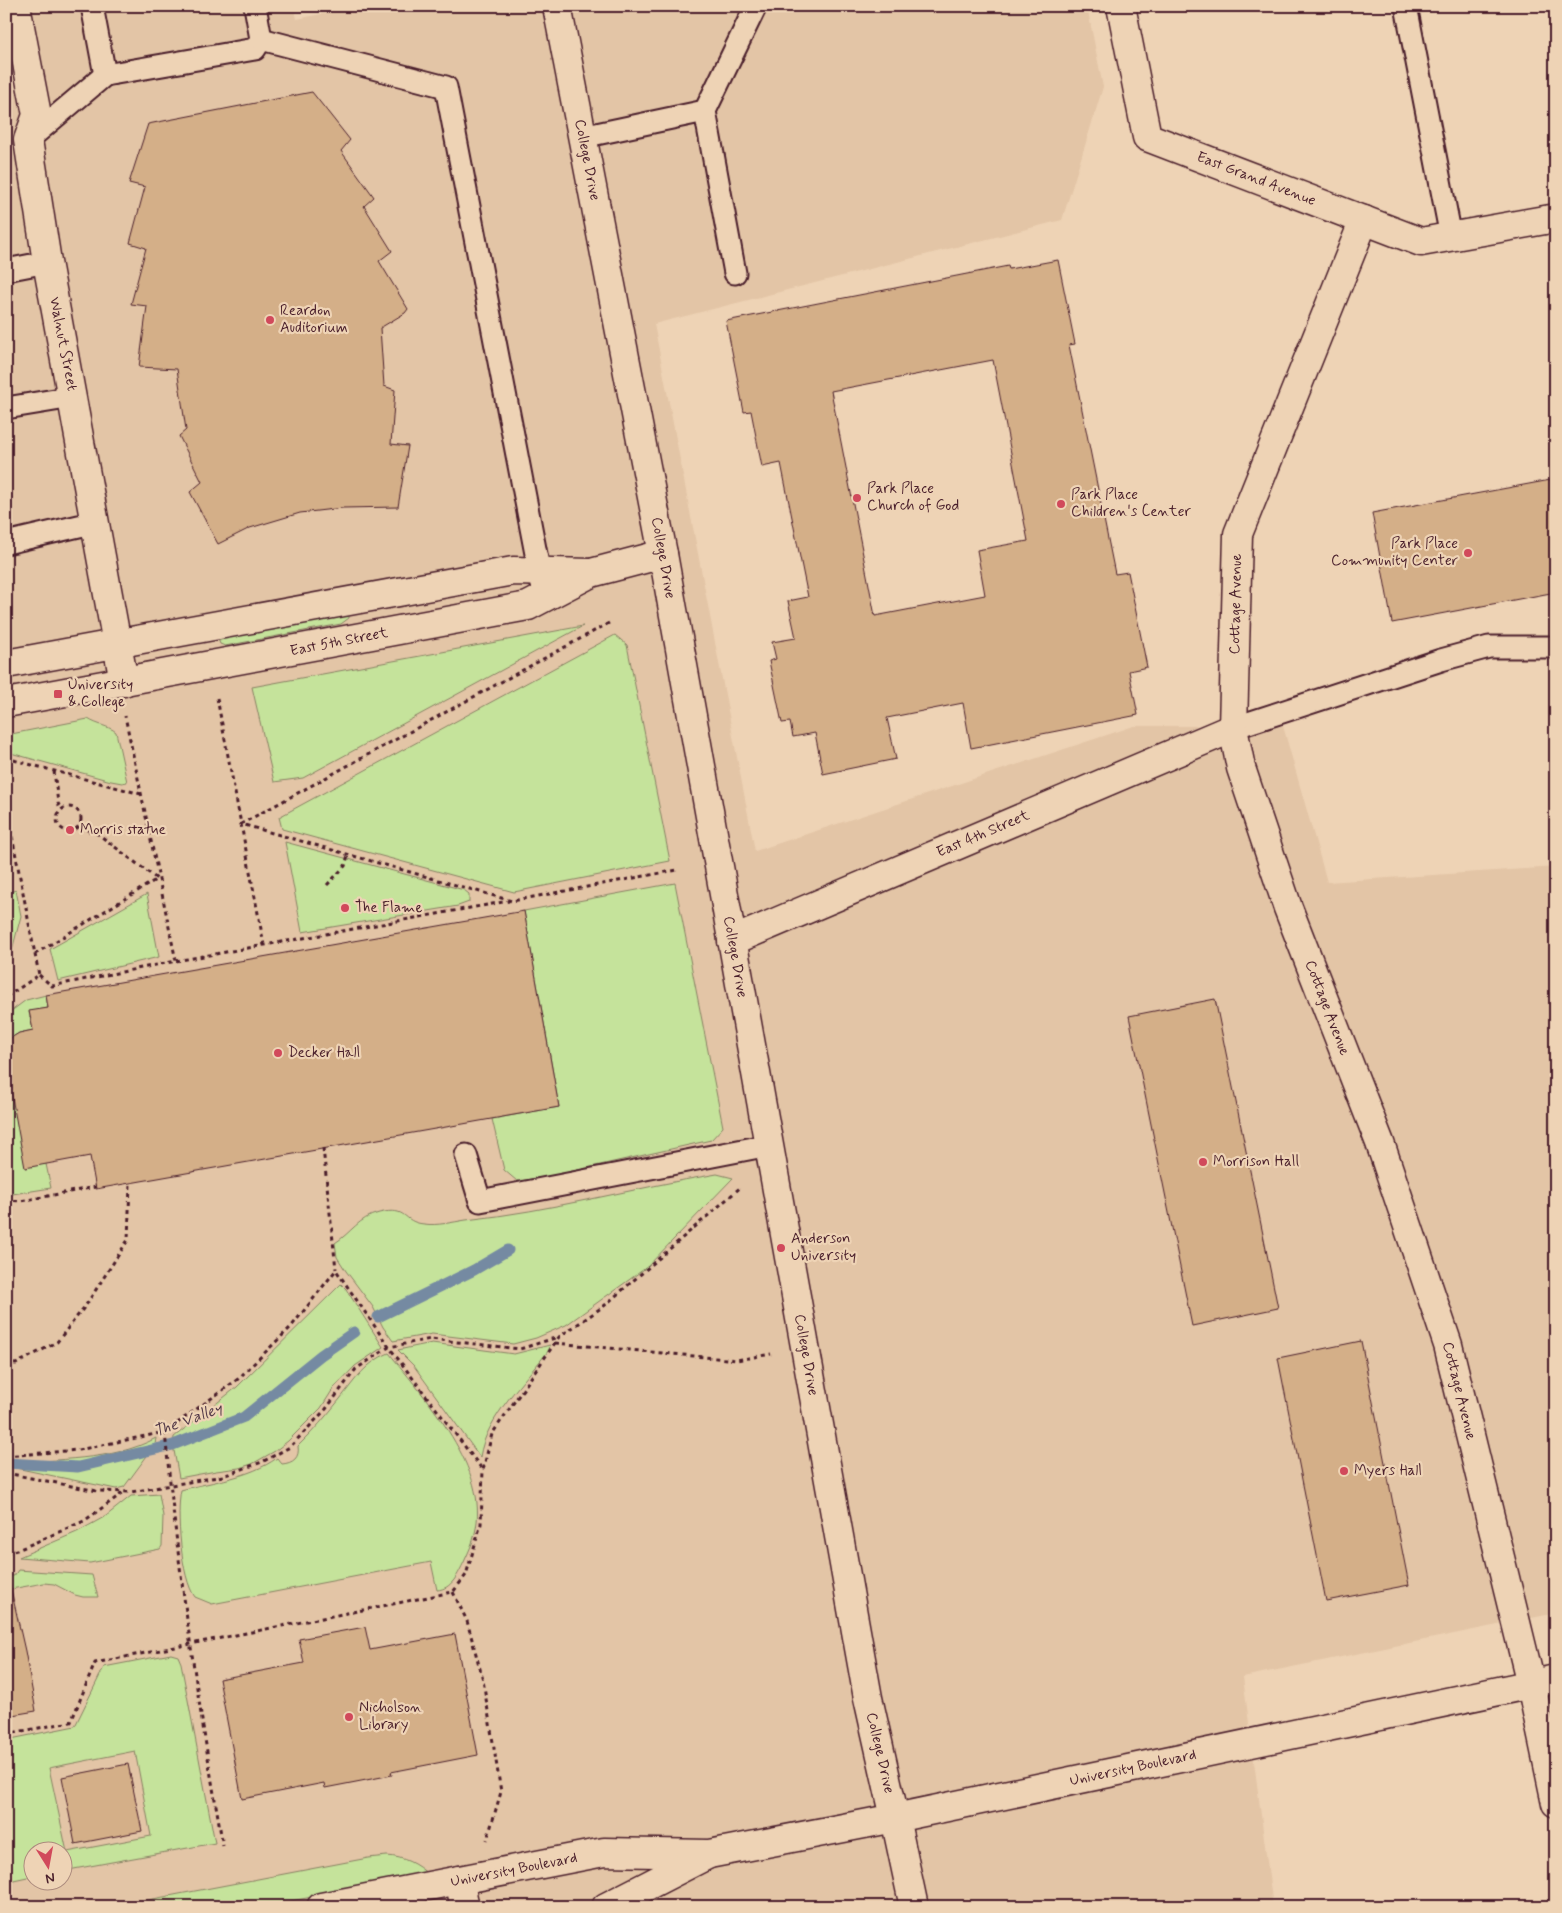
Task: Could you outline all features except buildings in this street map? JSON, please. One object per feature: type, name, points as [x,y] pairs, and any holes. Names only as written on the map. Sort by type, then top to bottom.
[{"type":"street","name":"Walnut Street","points":[[16,6],[37,115],[28,140],[47,262],[124,682]]},
{"type":"street","name":"College Drive","points":[[557,6],[663,554],[868,1698],[914,1907]]},
{"type":"street","name":"East Grand Avenue","points":[[1122,6],[1147,138],[1421,242],[1556,218]]},
{"type":"street","name":"Cottage Avenue","points":[[1364,220],[1238,534],[1233,728],[1240,768],[1288,908],[1380,1143],[1448,1345],[1543,1681],[1556,1803]]},
{"type":"street","name":"East 5th Street","points":[[6,703],[528,606],[542,585],[663,554]]},
{"type":"street","points":[[6,664],[513,571],[542,585]]},
{"type":"street","name":"East 4th Street","points":[[732,941],[1233,728]]},
{"type":"street","name":"University Boulevard","points":[[321,1907],[604,1852],[709,1854],[895,1818],[1543,1681]]},
{"type":"street","name":"University Boulevard","points":[[606,1907],[709,1854]]},
{"type":"street","points":[[459,1880],[464,1907]]},
{"type":"lane","points":[[92,6],[105,74]]},
{"type":"lane","points":[[28,140],[105,74],[255,49],[261,38],[255,6]]},
{"type":"lane","points":[[735,273],[705,111],[756,6]]},
{"type":"lane","points":[[1406,6],[1451,237]]},
{"type":"lane","points":[[261,38],[446,87],[542,585]]},
{"type":"lane","points":[[582,137],[705,111]]},
{"type":"lane","points":[[6,270],[47,262]]},
{"type":"lane","points":[[6,408],[72,397]]},
{"type":"lane","points":[[6,543],[96,522]]},
{"type":"lane","points":[[1233,728],[1441,660],[1489,647],[1556,647]]},
{"type":"lane","points":[[466,1155],[480,1201],[769,1145]]},
{"type":"path","points":[[241,824],[609,623]]},
{"type":"path","points":[[217,698],[264,945]]},
{"type":"path","points":[[124,714],[176,961]]},
{"type":"path","points":[[6,758],[142,794]]},
{"type":"path","points":[[54,771],[58,803],[61,810]]},
{"type":"path","points":[[6,804],[39,975],[52,986],[176,961],[677,870]]},
{"type":"path","points":[[69,807],[76,810],[81,820],[78,827],[72,831],[64,831],[60,828],[56,820],[61,810],[69,807]]},
{"type":"path","points":[[241,824],[512,901]]},
{"type":"path","points":[[35,954],[157,879],[98,834],[78,827]]},
{"type":"path","points":[[327,885],[345,866],[348,855]]},
{"type":"path","points":[[6,997],[39,975]]},
{"type":"path","points":[[323,1148],[336,1270],[390,1347],[482,1470]]},
{"type":"path","points":[[6,1473],[97,1491],[125,1492],[223,1476],[262,1462],[290,1447],[326,1409],[356,1369],[390,1347],[431,1339],[520,1349],[559,1337],[604,1306],[748,1180]]},
{"type":"path","points":[[6,1363],[16,1364],[56,1342],[86,1305],[128,1240],[130,1183]]},
{"type":"path","points":[[6,1200],[21,1201],[96,1187]]},
{"type":"path","points":[[6,1456],[78,1450],[164,1432],[238,1379],[290,1327],[336,1270]]},
{"type":"path","points":[[6,1734],[71,1722],[95,1663],[453,1592],[466,1575],[481,1524],[482,1470],[492,1434],[559,1337]]},
{"type":"path","points":[[555,1343],[737,1360],[771,1354]]},
{"type":"path","points":[[164,1432],[169,1486],[200,1717],[223,1846]]},
{"type":"path","points":[[6,1553],[20,1549],[84,1521],[125,1492]]},
{"type":"path","points":[[453,1592],[467,1621],[483,1680],[501,1792],[487,1840]]},
{"type":"shaded area","name":"Anderson University","points":[[6,6],[294,6],[297,19],[360,6],[1087,6],[1103,87],[1062,220],[654,324],[755,851],[1134,726],[1283,726],[1327,882],[1556,867],[1556,1613],[1243,1677],[1273,1907],[846,1907],[831,1901],[801,1907],[6,1907]]},
{"type":"green space","points":[[349,614],[349,618],[341,624],[225,646],[220,644],[218,639]]},
{"type":"green space","points":[[583,626],[303,778],[274,782],[252,687]]},
{"type":"green space","points":[[615,635],[627,645],[670,861],[514,892],[282,829],[279,817]]},
{"type":"green space","points":[[88,719],[116,732],[127,782],[111,781],[7,752],[6,735]]},
{"type":"green space","points":[[285,842],[464,890],[469,894],[469,902],[458,906],[302,932]]},
{"type":"green space","points":[[675,883],[723,1127],[711,1140],[551,1176],[517,1181],[504,1170],[492,1119],[559,1107],[524,911]]},
{"type":"green space","points":[[16,890],[21,916],[6,973],[6,893]]},
{"type":"green space","points":[[147,894],[159,957],[58,981],[50,949]]},
{"type":"green space","points":[[46,995],[48,1008],[29,1012],[33,1030],[19,1033],[6,1041],[6,1015],[26,1000]]},
{"type":"green space","points":[[6,1065],[46,1164],[51,1188],[6,1195]]},
{"type":"green space","points":[[717,1174],[733,1178],[647,1267],[566,1325],[536,1338],[513,1344],[432,1334],[393,1341],[383,1327],[373,1307],[337,1257],[335,1243],[360,1222],[379,1213],[395,1211],[417,1223],[440,1224],[529,1211]]},
{"type":"green space","points":[[341,1284],[383,1347],[355,1366],[333,1389],[321,1408],[288,1441],[275,1451],[252,1464],[239,1468],[179,1478],[173,1445],[174,1437],[237,1387]]},
{"type":"green space","points":[[432,1343],[514,1354],[550,1345],[549,1350],[498,1414],[484,1442],[480,1457],[414,1366],[398,1350]]},
{"type":"green space","points":[[389,1353],[437,1414],[452,1437],[465,1460],[474,1485],[477,1509],[475,1533],[467,1555],[451,1584],[437,1590],[431,1562],[212,1604],[195,1597],[186,1576],[183,1561],[179,1513],[181,1490],[243,1475],[277,1458],[282,1464],[292,1461],[297,1457],[298,1446],[325,1417],[367,1366]]},
{"type":"green space","points":[[156,1438],[155,1445],[124,1487],[116,1489],[6,1466],[6,1464],[102,1455],[139,1446]]},
{"type":"green space","points":[[159,1494],[163,1516],[162,1546],[160,1549],[90,1563],[19,1557],[77,1532],[106,1516],[131,1496]]},
{"type":"green space","points":[[18,1570],[92,1575],[98,1597],[75,1595],[54,1584],[44,1583],[11,1589],[10,1585],[6,1586],[6,1575],[14,1576]]},
{"type":"green space","points":[[171,1654],[178,1656],[181,1663],[215,1843],[72,1869],[72,1851],[151,1836],[135,1751],[49,1768],[64,1840],[22,1840],[22,1878],[9,1881],[6,1878],[6,1740],[75,1726],[104,1667]]},
{"type":"green space","points":[[387,1856],[410,1862],[429,1875],[259,1907],[111,1907],[368,1858]]},
{"type":"waterway","name":"The Valley","points":[[378,1317],[474,1270],[508,1250]]},
{"type":"waterway","name":"The Valley","points":[[6,1463],[78,1467],[173,1445],[244,1417],[321,1355],[354,1332]]},
{"type":"place","name":"Reardon Auditorium","points":[[270,320]]},
{"type":"place","name":"Park Place Church of God","points":[[857,498]]},
{"type":"place","name":"Park Place Children's Center","points":[[1061,504]]},
{"type":"place","name":"Park Place Community Center","points":[[1468,553]]},
{"type":"place","name":"University & College","points":[[58,694]]},
{"type":"place","name":"Morris statue","points":[[70,830]]},
{"type":"place","name":"The Flame","points":[[345,908]]},
{"type":"place","name":"Decker Hall","points":[[278,1053]]},
{"type":"place","name":"Morrison Hall","points":[[1203,1162]]},
{"type":"place","name":"Anderson University","points":[[781,1248]]},
{"type":"place","name":"Myers Hall","points":[[1344,1471]]},
{"type":"place","name":"Nicholson Library","points":[[349,1717]]}]
